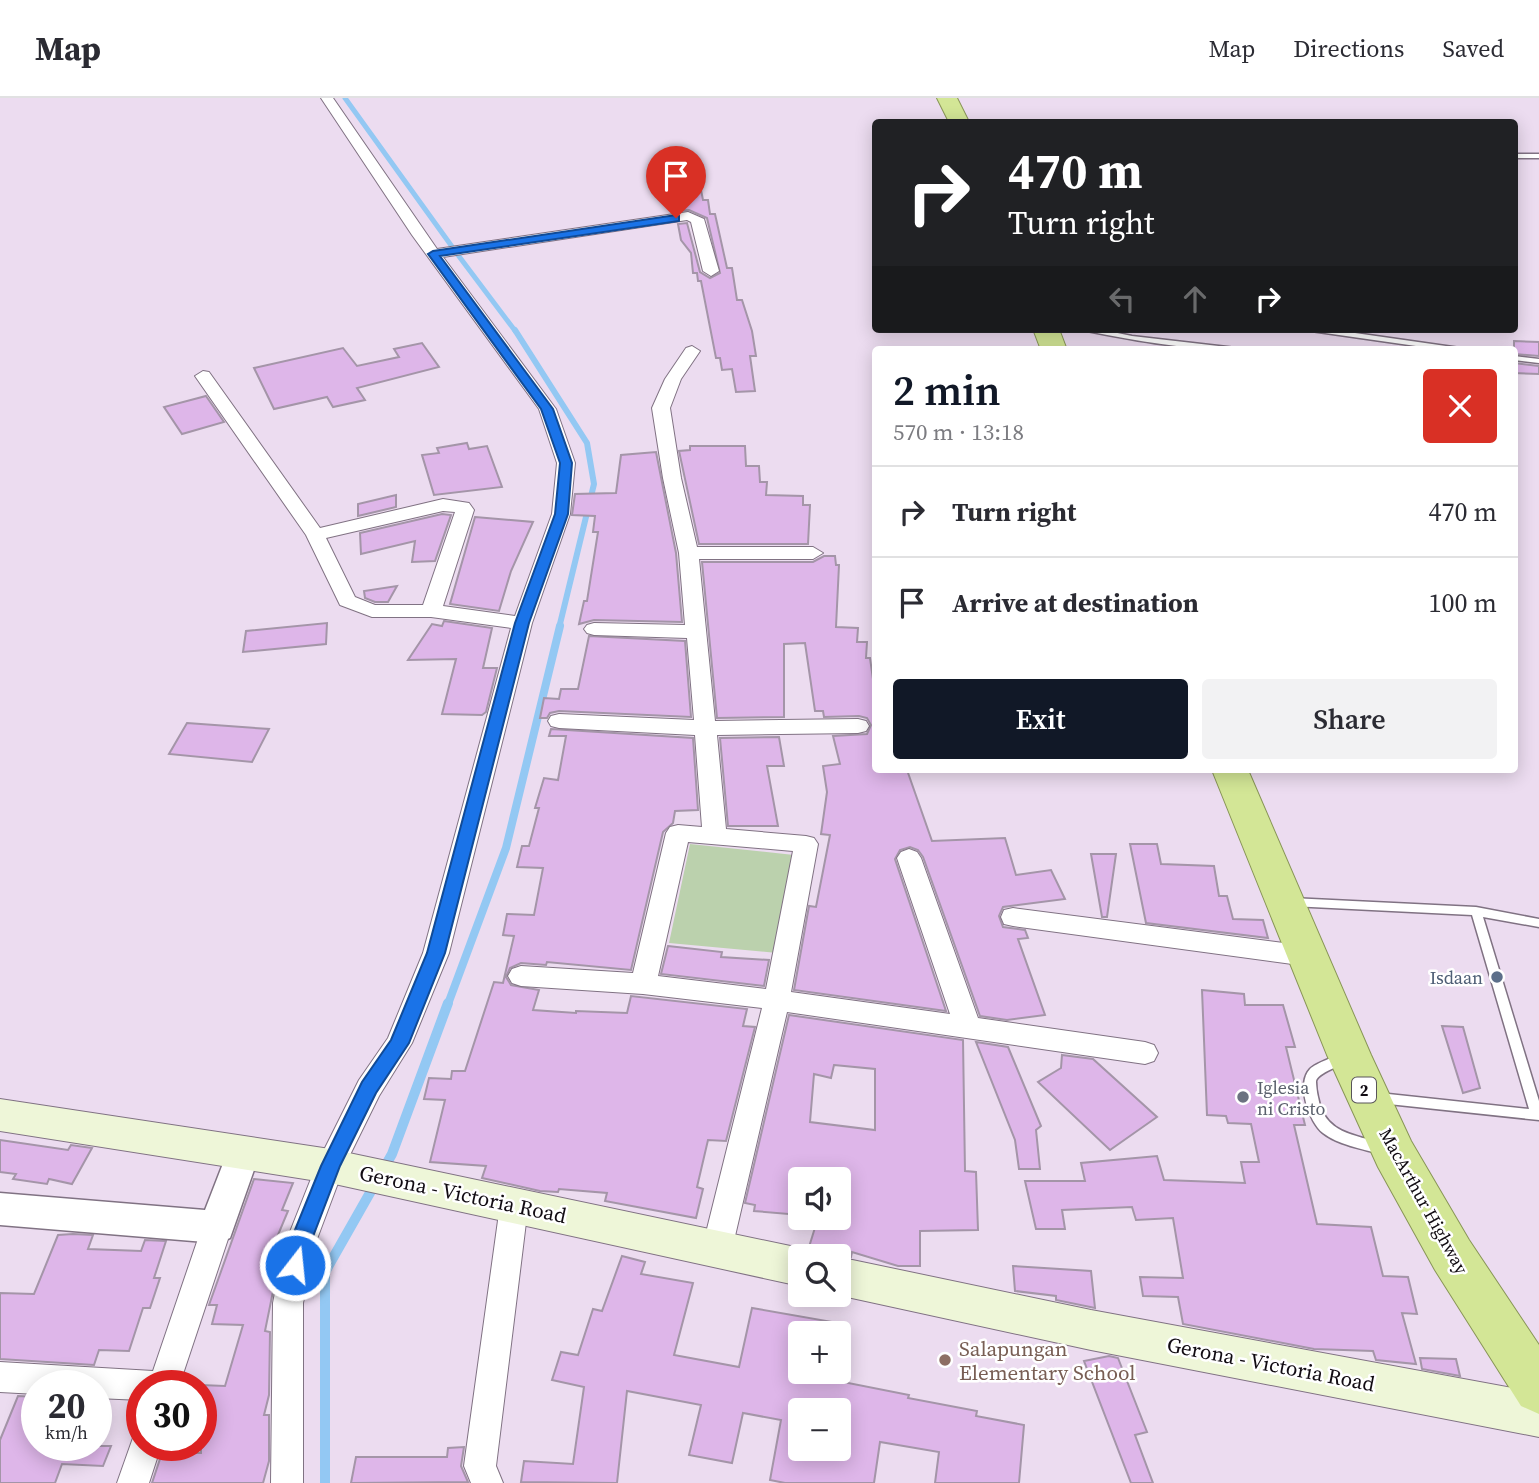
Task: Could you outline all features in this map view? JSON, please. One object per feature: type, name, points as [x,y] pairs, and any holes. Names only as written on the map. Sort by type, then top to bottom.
[{"type":"highway","points":[[947,98],[958,119]]},
{"type":"highway","name":"MacArthur Highway","points":[[1231,773],[1349,1055],[1394,1153],[1452,1255],[1539,1389]]},
{"type":"main road","name":"Gerona - Victoria Road","points":[[0,1115],[341,1168],[788,1265]]},
{"type":"main road","name":"Gerona - Victoria Road","points":[[851,1279],[1091,1330],[1539,1415]]},
{"type":"street","points":[[287,1483],[288,1303],[299,1247],[341,1168],[369,1088],[399,1043],[436,953],[522,623],[561,514],[566,463],[547,409],[433,254],[327,98]]},
{"type":"street","points":[[433,254],[688,216],[697,219],[711,271]]},
{"type":"street","points":[[692,351],[673,379],[662,408],[672,478],[689,553],[715,836]]},
{"type":"street","points":[[203,376],[315,535],[347,601],[372,611],[431,611],[522,623]]},
{"type":"street","points":[[315,535],[443,505],[462,507],[465,510],[431,611]]},
{"type":"street","points":[[689,553],[813,553]]},
{"type":"street","points":[[594,629],[696,632]]},
{"type":"street","points":[[559,721],[704,728],[858,726]]},
{"type":"street","points":[[643,984],[678,833],[806,844],[777,1000],[716,1250]]},
{"type":"street","points":[[909,858],[968,1028]]},
{"type":"street","points":[[1013,917],[1307,956]]},
{"type":"street","points":[[521,976],[643,984],[777,1000],[1144,1053]]},
{"type":"street","points":[[168,1370],[243,1153]]},
{"type":"street","points":[[487,1483],[480,1466],[514,1206]]},
{"type":"street","points":[[0,1209],[217,1227]]},
{"type":"street","points":[[0,1377],[126,1384]]},
{"type":"street","points":[[134,1483],[141,1461]]},
{"type":"lane","points":[[1518,156],[1539,156]]},
{"type":"lane","points":[[1107,333],[1201,346]]},
{"type":"lane","points":[[1339,333],[1432,346]]},
{"type":"lane","points":[[1518,358],[1539,361]]},
{"type":"lane","points":[[1285,901],[1476,911],[1539,923]]},
{"type":"lane","points":[[1367,1096],[1537,1115],[1476,911]]},
{"type":"lane","points":[[1349,1055],[1315,1072],[1310,1081],[1319,1123],[1335,1134],[1394,1153]]},
{"type":"green space","points":[[690,844],[794,855],[777,953],[669,943]]},
{"type":"building","points":[[698,175],[703,200],[708,200],[710,214],[715,214],[727,268],[732,268],[737,300],[742,300],[752,331],[756,356],[750,356],[755,391],[736,392],[732,369],[722,370],[720,358],[716,358],[701,281],[698,281],[697,273],[693,273],[691,253],[681,240],[678,224],[687,223],[700,272],[710,278],[720,273],[707,218],[689,210],[676,211],[674,196],[669,196],[667,176]]},
{"type":"building","points":[[1514,341],[1539,342],[1539,356],[1518,354],[1518,346],[1514,346]]},
{"type":"building","points":[[422,343],[439,367],[357,388],[365,400],[333,407],[327,397],[274,409],[254,368],[343,348],[357,366],[399,357],[394,349]]},
{"type":"building","points":[[1518,363],[1539,366],[1539,374],[1518,373]]},
{"type":"building","points":[[206,396],[224,422],[182,434],[164,407]]},
{"type":"building","points":[[467,443],[469,449],[487,446],[502,487],[434,495],[422,455],[439,453],[437,448]]},
{"type":"building","points":[[690,446],[745,446],[746,466],[759,466],[760,482],[767,482],[766,495],[803,496],[803,505],[810,505],[808,544],[699,544],[679,451],[690,450]]},
{"type":"building","points":[[656,452],[676,553],[682,622],[594,620],[579,624],[584,601],[587,601],[598,532],[593,532],[595,516],[572,515],[575,494],[616,493],[621,455]]},
{"type":"building","points":[[396,495],[396,507],[358,516],[358,504]]},
{"type":"building","points":[[442,514],[451,515],[435,561],[412,562],[415,541],[361,554],[360,533]]},
{"type":"building","points":[[475,517],[533,522],[511,571],[499,611],[450,604]]},
{"type":"building","points":[[824,556],[835,556],[836,565],[839,565],[836,627],[858,628],[857,642],[867,642],[866,658],[870,658],[872,672],[872,773],[908,773],[932,841],[1005,838],[1016,875],[1051,870],[1065,899],[1003,907],[999,916],[1003,927],[1025,930],[1028,938],[1018,939],[1045,1015],[1007,1020],[980,1016],[923,857],[918,850],[910,847],[900,850],[895,859],[946,1011],[794,990],[809,906],[816,907],[830,835],[821,834],[827,792],[823,766],[840,764],[833,736],[867,734],[871,725],[867,718],[859,716],[824,717],[823,711],[815,711],[805,643],[784,644],[784,717],[717,718],[702,562],[813,562]]},
{"type":"building","points":[[397,586],[388,602],[375,602],[365,598],[364,591]]},
{"type":"building","points":[[444,621],[492,628],[483,668],[497,668],[486,712],[482,715],[442,714],[456,659],[408,660],[432,624],[442,626]]},
{"type":"building","points":[[327,623],[326,644],[243,652],[246,631]]},
{"type":"building","points":[[589,636],[685,641],[691,717],[559,711],[550,713],[547,718],[540,718],[544,698],[559,699],[561,689],[578,689]]},
{"type":"building","points":[[187,723],[269,729],[252,762],[169,754]]},
{"type":"building","points":[[551,729],[693,738],[698,810],[675,811],[673,823],[663,832],[631,970],[547,962],[546,965],[521,963],[510,968],[506,977],[511,985],[539,990],[533,1010],[627,1013],[631,996],[747,1009],[743,1026],[755,1027],[726,1141],[708,1140],[697,1187],[703,1189],[696,1218],[605,1201],[607,1193],[559,1189],[558,1192],[540,1191],[482,1178],[486,1166],[430,1162],[445,1100],[424,1099],[429,1078],[451,1079],[452,1071],[465,1071],[494,982],[503,983],[514,936],[503,935],[507,914],[534,915],[543,868],[517,867],[522,846],[529,846],[539,808],[535,808],[544,778],[558,780],[566,736],[549,736]]},
{"type":"building","points":[[779,737],[784,766],[767,766],[778,826],[728,826],[720,738]]},
{"type":"building","points":[[1130,844],[1157,844],[1161,864],[1214,866],[1219,896],[1227,896],[1233,919],[1263,920],[1268,938],[1146,923]]},
{"type":"building","points":[[1091,854],[1116,854],[1107,917],[1102,917]]},
{"type":"building","points":[[668,946],[722,952],[721,957],[769,960],[764,986],[661,974]]},
{"type":"building","points":[[1202,990],[1244,994],[1245,1005],[1283,1005],[1295,1047],[1286,1047],[1305,1125],[1294,1125],[1317,1224],[1371,1227],[1383,1276],[1408,1277],[1417,1314],[1402,1313],[1416,1364],[1376,1360],[1373,1351],[1314,1349],[1183,1324],[1178,1297],[1143,1296],[1140,1277],[1183,1278],[1173,1218],[1136,1220],[1132,1207],[1062,1210],[1065,1229],[1036,1229],[1025,1181],[1085,1181],[1081,1163],[1157,1156],[1164,1180],[1245,1183],[1241,1162],[1259,1162],[1251,1124],[1228,1123],[1226,1116],[1207,1115]]},
{"type":"building","points":[[789,1015],[963,1040],[965,1171],[976,1172],[978,1230],[920,1231],[920,1266],[898,1266],[852,1252],[851,1257],[851,1244],[810,1244],[814,1230],[851,1230],[851,1167],[788,1167],[788,1214],[754,1211],[755,1205],[745,1203]],"holes":[[[834,1065],[875,1069],[875,1130],[810,1122],[814,1074],[831,1078]]]},
{"type":"building","points":[[1442,1026],[1463,1027],[1480,1088],[1463,1093]]},
{"type":"building","points":[[976,1042],[1008,1047],[1041,1126],[1036,1130],[1040,1169],[1019,1169],[1015,1140]]},
{"type":"building","points":[[1062,1055],[1093,1059],[1157,1117],[1110,1150],[1038,1082],[1061,1068]]},
{"type":"building","points":[[0,1140],[68,1150],[71,1145],[92,1148],[72,1184],[49,1179],[47,1184],[13,1179],[16,1174],[0,1172]]},
{"type":"building","points":[[254,1179],[293,1183],[282,1210],[288,1211],[275,1242],[283,1242],[265,1331],[270,1332],[269,1395],[264,1415],[269,1415],[269,1461],[263,1483],[152,1483],[159,1461],[217,1461],[217,1386],[225,1386],[243,1325],[212,1324],[217,1305],[209,1305]]},
{"type":"building","points":[[58,1235],[93,1235],[88,1249],[141,1251],[145,1240],[166,1241],[154,1278],[160,1278],[150,1308],[143,1308],[129,1351],[99,1350],[94,1365],[0,1359],[0,1293],[34,1294]]},
{"type":"building","points":[[622,1256],[645,1262],[641,1274],[693,1283],[674,1355],[739,1367],[752,1308],[827,1321],[788,1321],[788,1384],[851,1384],[977,1411],[976,1416],[1024,1425],[1019,1483],[935,1483],[939,1452],[880,1442],[874,1483],[785,1483],[770,1480],[781,1420],[743,1413],[732,1463],[689,1455],[701,1405],[627,1391],[617,1483],[521,1482],[524,1461],[573,1464],[584,1387],[552,1380],[561,1352],[578,1355],[593,1309],[602,1311]]},
{"type":"building","points":[[1013,1266],[1091,1271],[1095,1308],[1056,1300],[1056,1296],[1015,1291]]},
{"type":"building","points":[[1109,1356],[1118,1358],[1147,1432],[1135,1435],[1153,1483],[1131,1483],[1084,1361]]},
{"type":"building","points":[[1420,1358],[1456,1359],[1460,1376],[1422,1369]]},
{"type":"building","points":[[18,1396],[21,1396],[21,1461],[105,1461],[103,1466],[62,1464],[55,1483],[0,1483],[0,1440]]},
{"type":"building","points":[[464,1447],[461,1466],[468,1482],[351,1483],[356,1457],[447,1457],[448,1448]]},
{"type":"waterway","points":[[345,98],[453,248]]},
{"type":"waterway","points":[[458,255],[516,332]]},
{"type":"waterway","points":[[515,330],[587,443],[594,484],[559,628]]},
{"type":"waterway","points":[[448,1004],[506,848],[560,626]]},
{"type":"waterway","points":[[383,1170],[392,1154],[448,1003]]},
{"type":"waterway","points":[[325,1483],[325,1272],[375,1184]]},
{"type":"place","name":"Isdaan","points":[[1497,977]]},
{"type":"place","name":"Iglesia ni Cristo","points":[[1243,1097]]},
{"type":"place","name":"Salapungan Elementary School","points":[[945,1360]]},
{"type":"route","points":[[295,1265],[299,1247],[330,1166],[369,1088],[399,1043],[436,953],[522,623],[561,514],[566,463],[547,409],[433,254],[676,218]]}]
